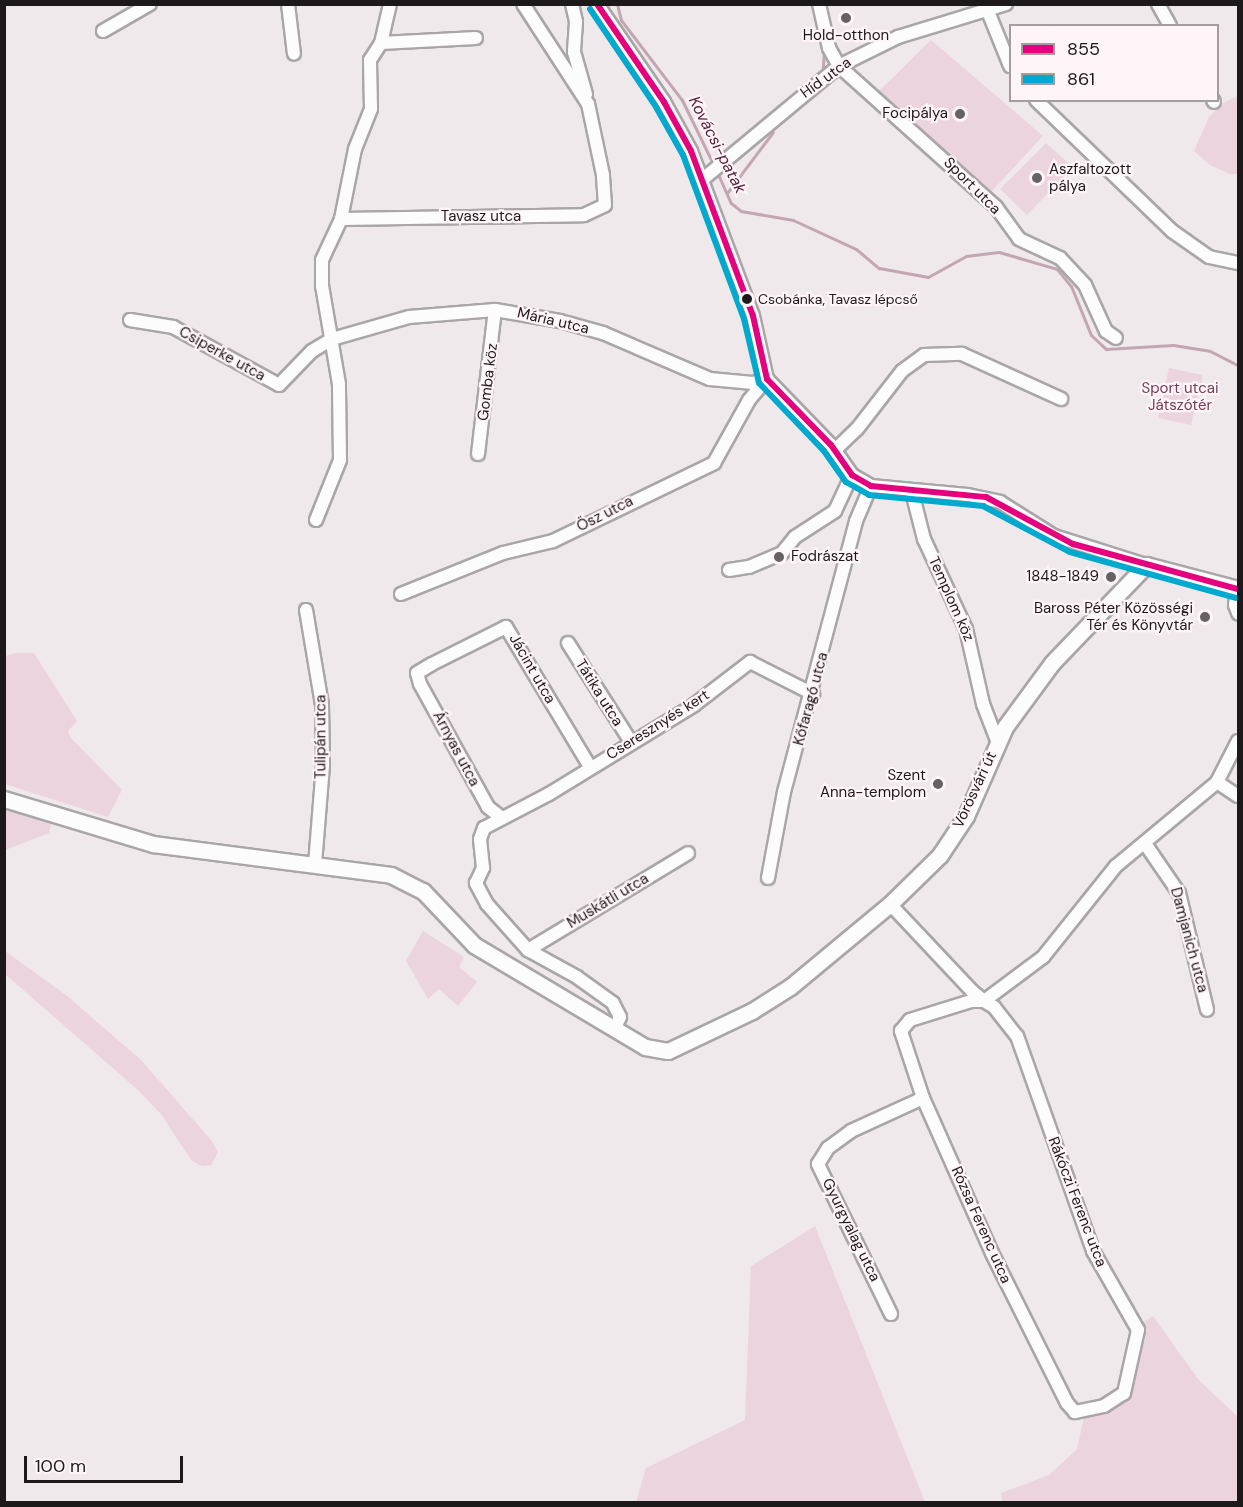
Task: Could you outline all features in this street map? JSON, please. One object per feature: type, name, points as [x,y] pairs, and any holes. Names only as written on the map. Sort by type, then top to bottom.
[{"type":"main road","points":[[1146,565],[1238,589]]},
{"type":"main road","name":"Vörösvári út","points":[[4,799],[153,844],[376,872],[407,882],[423,891],[474,945],[645,1047],[668,1051],[717,1029],[790,987],[890,904],[940,855],[958,828],[997,741],[1052,663],[1146,565]]},
{"type":"street","points":[[103,31],[150,4]]},
{"type":"street","points":[[288,4],[294,54]]},
{"type":"street","points":[[316,520],[340,460],[339,384],[321,269],[326,248],[341,219],[356,149],[370,109],[370,60],[381,43],[390,4]]},
{"type":"street","points":[[523,4],[588,104]]},
{"type":"street","points":[[572,4],[576,22],[574,52],[588,104]]},
{"type":"street","points":[[597,4],[664,102],[706,177],[753,316],[767,379],[835,450],[852,475],[871,486],[912,492],[968,495],[1000,502],[1054,536],[1146,565]]},
{"type":"street","points":[[819,4],[829,48],[839,66]]},
{"type":"street","name":"Híd utca","points":[[706,177],[722,166],[839,66],[898,37],[986,8],[1006,4]]},
{"type":"street","points":[[1158,4],[1169,24]]},
{"type":"street","points":[[986,8],[1009,61]]},
{"type":"street","points":[[381,43],[476,38]]},
{"type":"street","name":"Sport utca","points":[[839,66],[996,207],[1018,239],[1060,258],[1085,285],[1106,331],[1116,338]]},
{"type":"street","points":[[1038,102],[1172,231],[1209,257],[1239,263]]},
{"type":"street","name":"Tavasz utca","points":[[341,219],[584,215],[601,210],[606,193],[588,104]]},
{"type":"street","name":"Mária utca","points":[[332,339],[409,317],[495,310],[560,321],[603,333],[710,379],[753,383],[767,379]]},
{"type":"street","name":"Gomba köz","points":[[478,454],[495,310]]},
{"type":"street","name":"Csiperke utca","points":[[130,320],[174,327],[279,386],[312,351],[332,339]]},
{"type":"street","points":[[835,450],[857,429],[902,371],[924,355],[962,354],[1061,399]]},
{"type":"street","name":"Ősz utca","points":[[401,594],[503,553],[553,540],[714,463],[749,400],[767,379]]},
{"type":"street","points":[[729,570],[749,567],[782,553],[795,537],[835,511],[852,475]]},
{"type":"street","name":"Kőfaragó utca","points":[[768,878],[784,792],[813,694],[856,521],[871,486]]},
{"type":"street","name":"Templom köz","points":[[912,492],[924,539],[966,629],[983,704],[997,741]]},
{"type":"street","points":[[835,511],[856,521]]},
{"type":"street","points":[[1238,589],[1235,605],[1239,613]]},
{"type":"street","name":"Tulipán utca","points":[[306,610],[322,705],[323,765],[315,865]]},
{"type":"street","name":"Jácint utca","points":[[417,673],[506,627],[590,767]]},
{"type":"street","name":"Tátika utca","points":[[568,643],[631,742]]},
{"type":"street","name":"Cseresznyés kert","points":[[528,950],[498,919],[476,883],[483,868],[481,833],[502,818],[694,705],[750,663],[813,694]]},
{"type":"street","name":"Árnyas utca","points":[[417,673],[488,807],[502,818]]},
{"type":"street","points":[[984,1001],[1043,957],[1116,866],[1146,845],[1217,782],[1239,741]]},
{"type":"street","points":[[1217,782],[1239,795]]},
{"type":"street","name":"Damjanich utca","points":[[1146,845],[1179,892],[1207,1010]]},
{"type":"street","name":"Muskátli utca","points":[[528,950],[688,853]]},
{"type":"street","name":"Rákóczi Ferenc utca","points":[[890,904],[984,1001],[994,1007],[1017,1036],[1092,1251],[1138,1330],[1124,1393],[1104,1406],[1075,1412]]},
{"type":"street","points":[[528,950],[577,977],[613,1004],[620,1017],[614,1030]]},
{"type":"street","name":"Rózsa Ferenc utca","points":[[984,1001],[971,1001],[910,1020],[901,1031],[923,1098],[992,1253],[1066,1403],[1075,1412]]},
{"type":"street","name":"Gyurgyalag utca","points":[[891,1314],[818,1164],[828,1148],[851,1131],[923,1098]]},
{"type":"green space","name":"Focipálya","points":[[931,40],[1043,136],[992,191],[878,92]]},
{"type":"green space","points":[[1238,96],[1238,174],[1230,174],[1210,165],[1194,151],[1209,117],[1221,104]]},
{"type":"green space","name":"Aszfaltozott pálya","points":[[1046,143],[1073,167],[1027,215],[1000,189]]},
{"type":"green space","name":"Sport utcai Játszótér","points":[[1169,368],[1203,375],[1191,425],[1158,418]]},
{"type":"green space","points":[[34,653],[77,721],[68,731],[70,737],[122,790],[108,817],[5,784],[5,656]]},
{"type":"green space","points":[[5,804],[52,820],[49,833],[5,850]]},
{"type":"green space","points":[[423,931],[464,957],[459,967],[477,982],[458,1006],[439,989],[428,999],[406,961]]},
{"type":"green space","points":[[5,951],[66,995],[141,1060],[211,1140],[218,1152],[211,1165],[202,1166],[191,1160],[161,1114],[139,1091],[5,974]]},
{"type":"green space","points":[[815,1226],[925,1502],[636,1502],[646,1468],[745,1420],[751,1266]]},
{"type":"green space","points":[[1153,1316],[1198,1379],[1238,1417],[1238,1502],[1002,1502],[1001,1493],[1049,1475],[1077,1449],[1084,1417],[1121,1405],[1132,1395],[1136,1364],[1146,1337],[1144,1322]]},
{"type":"waterway","name":"Kovácsi-patak","points":[[617,4],[621,20],[682,100],[714,166]]},
{"type":"waterway","points":[[812,4],[824,51],[823,67]]},
{"type":"waterway","points":[[727,193],[773,132]]},
{"type":"waterway","name":"Kovácsi-patak","points":[[717,172],[731,203],[741,211],[793,220],[856,249],[879,268],[928,277],[966,256],[999,252],[1057,269],[1071,286],[1091,335],[1106,349],[1173,345],[1210,351],[1238,365]]},
{"type":"transit line","name":"855","points":[[597,4],[664,102],[691,151],[753,316],[767,379],[831,445],[852,475],[871,486],[986,497],[1073,544],[1238,589]]},
{"type":"transit line","name":"861","points":[[590,9],[656,107],[683,155],[744,319],[759,383],[824,451],[846,482],[869,495],[983,506],[1070,552],[1236,598]]},
{"type":"place","name":"Hold-otthon","points":[[846,18]]},
{"type":"place","name":"Focipálya","points":[[960,114]]},
{"type":"place","name":"Aszfaltozott pálya","points":[[1037,178]]},
{"type":"place","name":"Csobánka, Tavasz lépcső","points":[[747,299]]},
{"type":"place","name":"Fodrászat","points":[[779,557]]},
{"type":"place","name":"1848-1849","points":[[1111,577]]},
{"type":"place","name":"Baross Péter Közösségi Tér és Könyvtár","points":[[1205,617]]},
{"type":"place","name":"Szent Anna-templom","points":[[938,784]]}]
